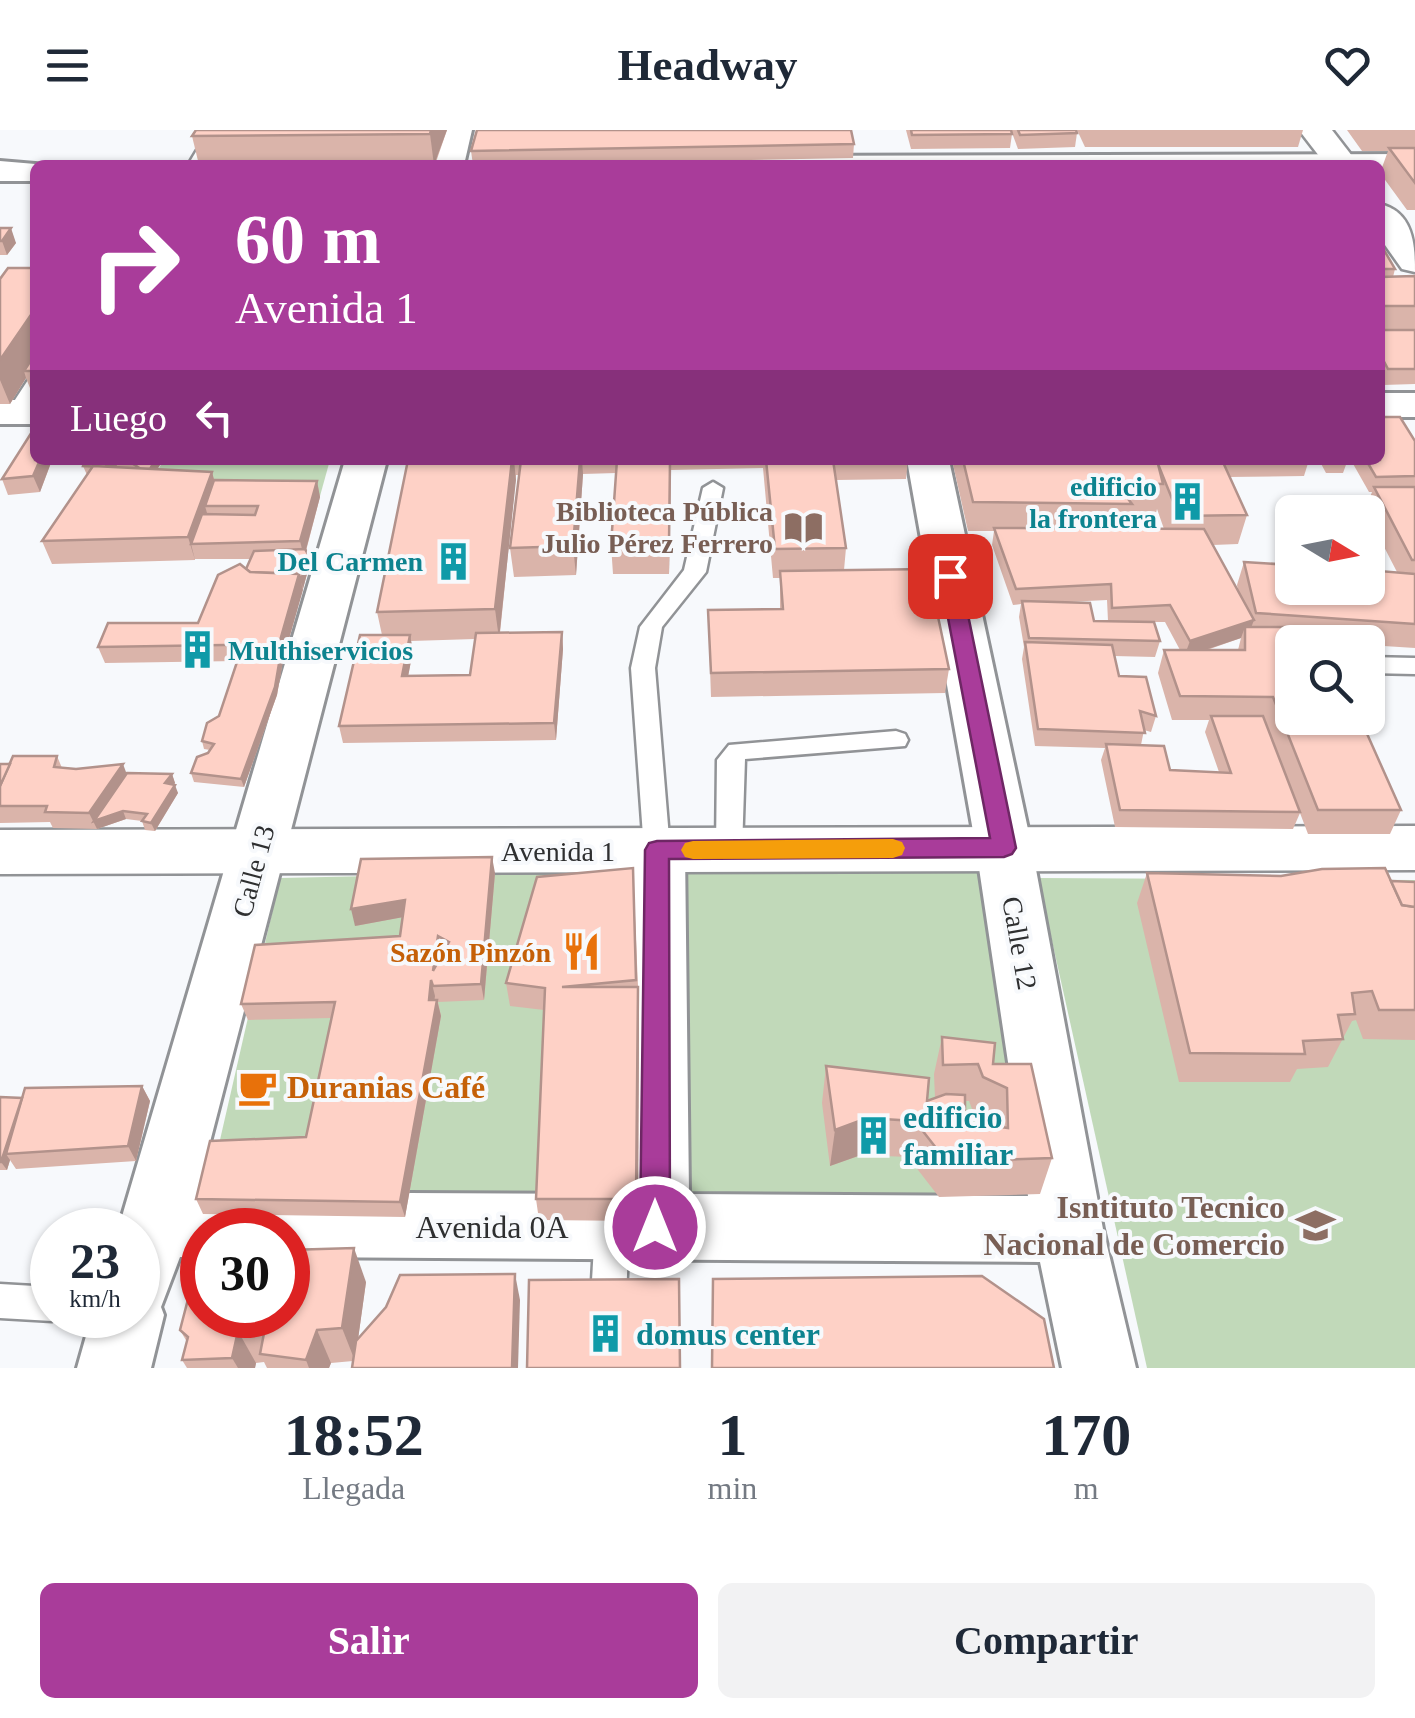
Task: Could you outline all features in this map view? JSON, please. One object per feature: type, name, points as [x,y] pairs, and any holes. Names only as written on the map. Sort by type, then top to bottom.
[{"type":"street","points":[[449,160],[457,130]]},
{"type":"street","points":[[867,130],[873,160]]},
{"type":"street","points":[[1315,130],[1339,160]]},
{"type":"street","points":[[1385,163],[1415,163]]},
{"type":"street","points":[[0,171],[30,171]]},
{"type":"street","points":[[1385,221],[1415,261]]},
{"type":"street","points":[[1385,405],[1415,404]]},
{"type":"street","name":"Calle 13","points":[[159,1208],[365,465]]},
{"type":"street","name":"Calle 12","points":[[929,465],[1004,848],[1068,1229],[1099,1368]]},
{"type":"street","name":"Avenida 1","points":[[0,852],[1004,848],[1410,837]]},
{"type":"street","points":[[634,1227],[657,850]]},
{"type":"street","name":"Avenida 0A","points":[[160,1252],[634,1227],[1068,1229]]},
{"type":"street","points":[[114,1368],[122,1338]]},
{"type":"lane","points":[[198,160],[216,130]]},
{"type":"lane","points":[[657,850],[643,668],[651,627],[695,572],[713,488]]},
{"type":"lane","points":[[1385,665],[1415,666]]},
{"type":"lane","points":[[729,850],[730,760],[738,751],[896,740]]},
{"type":"lane","points":[[606,1368],[634,1227]]},
{"type":"lane","points":[[0,1302],[30,1303]]},
{"type":"green space","points":[[161,465],[329,465],[320,496],[146,489]]},
{"type":"green space","points":[[1000,867],[1065,1210],[670,1206],[669,871]]},
{"type":"green space","points":[[640,870],[638,1221],[310,1216],[310,1208],[204,1208],[280,878]]},
{"type":"green space","points":[[1038,878],[1415,880],[1415,1368],[1147,1368]]},
{"type":"building","points":[[196,130],[431,130],[430,134],[192,136]]},
{"type":"building","points":[[477,130],[851,130],[854,144],[471,151]]},
{"type":"building","points":[[911,130],[1011,130],[1012,134],[912,135]]},
{"type":"building","points":[[1018,130],[1076,130],[1077,133],[1020,135]]},
{"type":"building","points":[[1389,148],[1415,148],[1415,183]]},
{"type":"building","points":[[0,228],[11,228],[2,241],[0,241]]},
{"type":"building","points":[[1385,252],[1395,269],[1385,269]]},
{"type":"building","points":[[8,268],[30,268],[30,316],[0,360],[0,279]]},
{"type":"building","points":[[1415,276],[1415,306],[1385,306],[1385,277]]},
{"type":"building","points":[[1385,330],[1415,330],[1415,369],[1388,369]]},
{"type":"building","points":[[1385,417],[1400,417],[1415,441],[1415,476],[1376,477],[1369,465],[1385,465]]},
{"type":"building","points":[[30,435],[30,465],[38,465],[33,476],[2,479]]},
{"type":"building","name":"Del Carmen","points":[[407,465],[511,465],[495,609],[377,612]]},
{"type":"building","points":[[520,465],[580,465],[573,546],[510,548]]},
{"type":"building","points":[[617,465],[670,465],[669,544],[611,545]]},
{"type":"building","points":[[767,465],[834,465],[846,548],[775,549]]},
{"type":"building","points":[[964,465],[1158,465],[1163,484],[1116,483],[1132,504],[973,502]]},
{"type":"building","points":[[1158,465],[1224,465],[1247,515],[1179,516]]},
{"type":"building","points":[[93,466],[212,472],[188,537],[42,541]]},
{"type":"building","points":[[214,480],[317,481],[300,541],[191,544],[202,514],[255,515],[258,506],[205,506]]},
{"type":"building","points":[[1374,487],[1415,487],[1415,560],[1385,508],[1385,495],[1378,495]]},
{"type":"building","points":[[994,528],[1204,529],[1254,620],[1190,641],[1170,605],[1112,608],[1111,584],[1016,589]]},
{"type":"building","points":[[305,549],[308,554],[301,581],[299,574],[246,569],[254,551]]},
{"type":"building","points":[[1244,562],[1275,564],[1275,605],[1385,605],[1385,571],[1415,574],[1415,624],[1256,613]]},
{"type":"building","points":[[240,564],[250,572],[299,574],[279,644],[98,647],[108,623],[198,623],[218,575]]},
{"type":"building","name":"Biblioteca Pública Julio Pérez Ferrero","points":[[928,569],[949,669],[711,673],[708,610],[783,609],[780,571]]},
{"type":"building","points":[[1022,601],[1090,603],[1094,621],[1154,622],[1160,641],[1029,638]]},
{"type":"building","points":[[1245,627],[1275,627],[1275,702],[1273,697],[1180,696],[1164,650],[1245,650]]},
{"type":"building","points":[[562,632],[554,723],[339,726],[360,635],[410,635],[402,676],[470,675],[476,633]]},
{"type":"building","points":[[1025,642],[1112,645],[1119,676],[1146,677],[1156,716],[1140,711],[1145,733],[1038,729]]},
{"type":"building","points":[[281,652],[275,687],[241,779],[191,773],[197,757],[208,753],[214,744],[202,741],[207,723],[219,716],[240,653]]},
{"type":"building","points":[[1211,716],[1263,716],[1300,812],[1120,810],[1106,744],[1164,746],[1170,770],[1231,773]]},
{"type":"building","points":[[1288,735],[1368,735],[1401,810],[1318,810]]},
{"type":"building","points":[[13,756],[57,756],[54,767],[76,769],[123,764],[89,813],[45,812],[47,806],[0,806],[0,786]]},
{"type":"building","points":[[0,764],[10,764],[0,786]]},
{"type":"building","points":[[127,773],[172,774],[165,783],[175,785],[151,823],[142,821],[147,814],[123,811],[94,821]]},
{"type":"building","points":[[492,857],[481,984],[433,986],[431,980],[429,1000],[437,1000],[400,1202],[196,1199],[210,1141],[306,1137],[335,1002],[241,1004],[255,945],[400,936],[405,900],[351,909],[361,859]],"holes":[[[438,936],[449,942],[433,971]]]},
{"type":"building","points":[[633,868],[636,980],[562,987],[638,987],[636,1199],[536,1199],[545,988],[506,983],[537,877]]},
{"type":"building","points":[[1385,868],[1402,905],[1415,907],[1415,1010],[1379,1010],[1372,991],[1352,993],[1355,1014],[1338,1015],[1343,1039],[1303,1041],[1305,1054],[1190,1053],[1147,873],[1281,876],[1322,869]]},
{"type":"building","points":[[1391,881],[1415,882],[1415,907],[1402,905]]},
{"type":"building","points":[[942,1037],[995,1043],[993,1064],[1031,1064],[1052,1158],[947,1162],[915,1121],[867,1118],[835,1130],[826,1066],[929,1078],[927,1101],[946,1094],[965,1095],[965,1122],[1008,1128],[1007,1088],[983,1077],[978,1064],[943,1065]]},
{"type":"building","points":[[142,1086],[128,1146],[6,1154],[25,1088]]},
{"type":"building","points":[[0,1097],[22,1098],[1,1162],[0,1162]]},
{"type":"building","points":[[354,1248],[342,1328],[317,1330],[306,1360],[260,1354],[263,1338],[310,1338],[310,1249]]},
{"type":"building","points":[[515,1274],[512,1368],[352,1368],[356,1341],[386,1307],[400,1275]]},
{"type":"building","points":[[982,1276],[1044,1319],[1054,1368],[712,1368],[713,1279]]},
{"type":"building","name":"domus center","points":[[679,1279],[680,1368],[527,1368],[529,1280]]},
{"type":"building","points":[[188,1338],[236,1338],[232,1358],[182,1360]]},
{"type":"slow traffic","points":[[693,850],[893,848]]},
{"type":"place","name":"edificio la frontera","points":[[1187,502]]},
{"type":"place","name":"Biblioteca Pública Julio Pérez Ferrero","points":[[803,527]]},
{"type":"place","name":"Del Carmen","points":[[453,561]]},
{"type":"place","name":"Multhiservicios","points":[[198,650]]},
{"type":"place","name":"Sazón Pinzón","points":[[581,952]]},
{"type":"place","name":"Duranias Café","points":[[257,1087]]},
{"type":"place","name":"edificio familiar","points":[[873,1135]]},
{"type":"place","name":"Isntituto Tecnico Nacional de Comercio","points":[[1315,1225]]},
{"type":"place","name":"domus center","points":[[606,1334]]},
{"type":"route","points":[[655,1227],[657,850],[1004,848],[950,576]]}]
